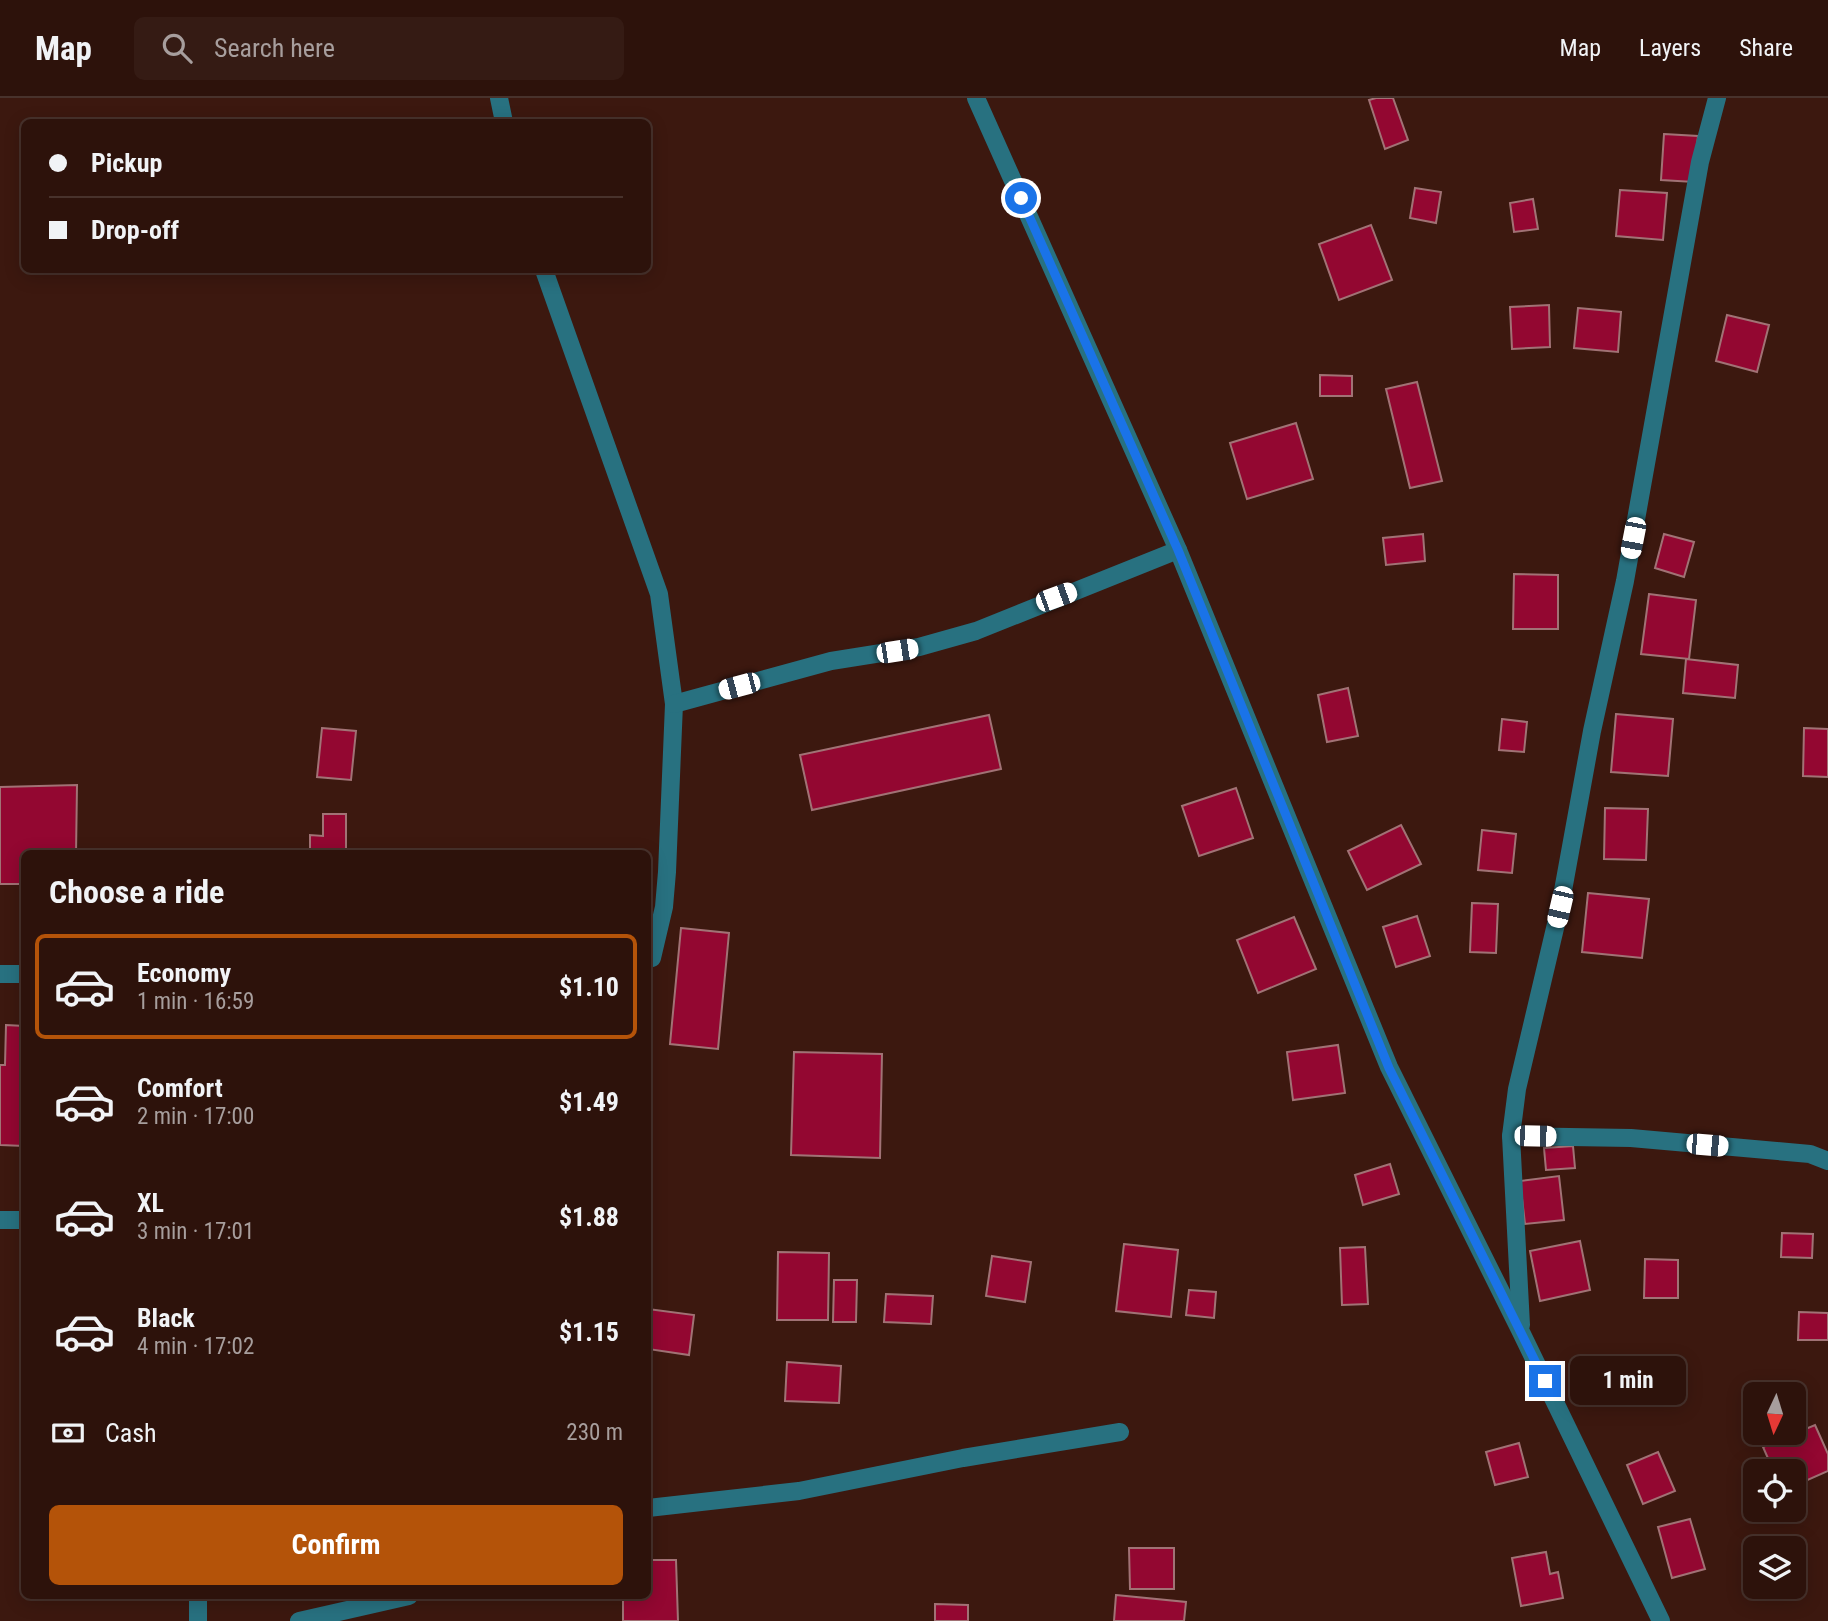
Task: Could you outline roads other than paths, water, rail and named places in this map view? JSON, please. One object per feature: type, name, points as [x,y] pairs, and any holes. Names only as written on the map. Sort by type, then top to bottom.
[{"type":"street","points":[[499,98],[503,119]]},
{"type":"street","points":[[976,98],[1178,550],[1389,1068],[1661,1621]]},
{"type":"street","points":[[1521,1332],[1511,1136],[1517,1089],[1560,907],[1592,731],[1625,581],[1700,162],[1717,98]]},
{"type":"street","points":[[545,273],[659,594],[674,704],[664,907],[651,958]]},
{"type":"street","points":[[674,704],[831,661],[919,647],[976,631],[1178,550]]},
{"type":"street","points":[[0,974],[21,974]]},
{"type":"street","points":[[1511,1136],[1631,1138],[1810,1154],[1828,1161]]},
{"type":"street","points":[[0,1220],[21,1220]]},
{"type":"street","points":[[651,1507],[799,1491],[963,1458],[1120,1432]]},
{"type":"street","points":[[198,1599],[198,1621]]},
{"type":"street","points":[[299,1621],[397,1599]]}]
